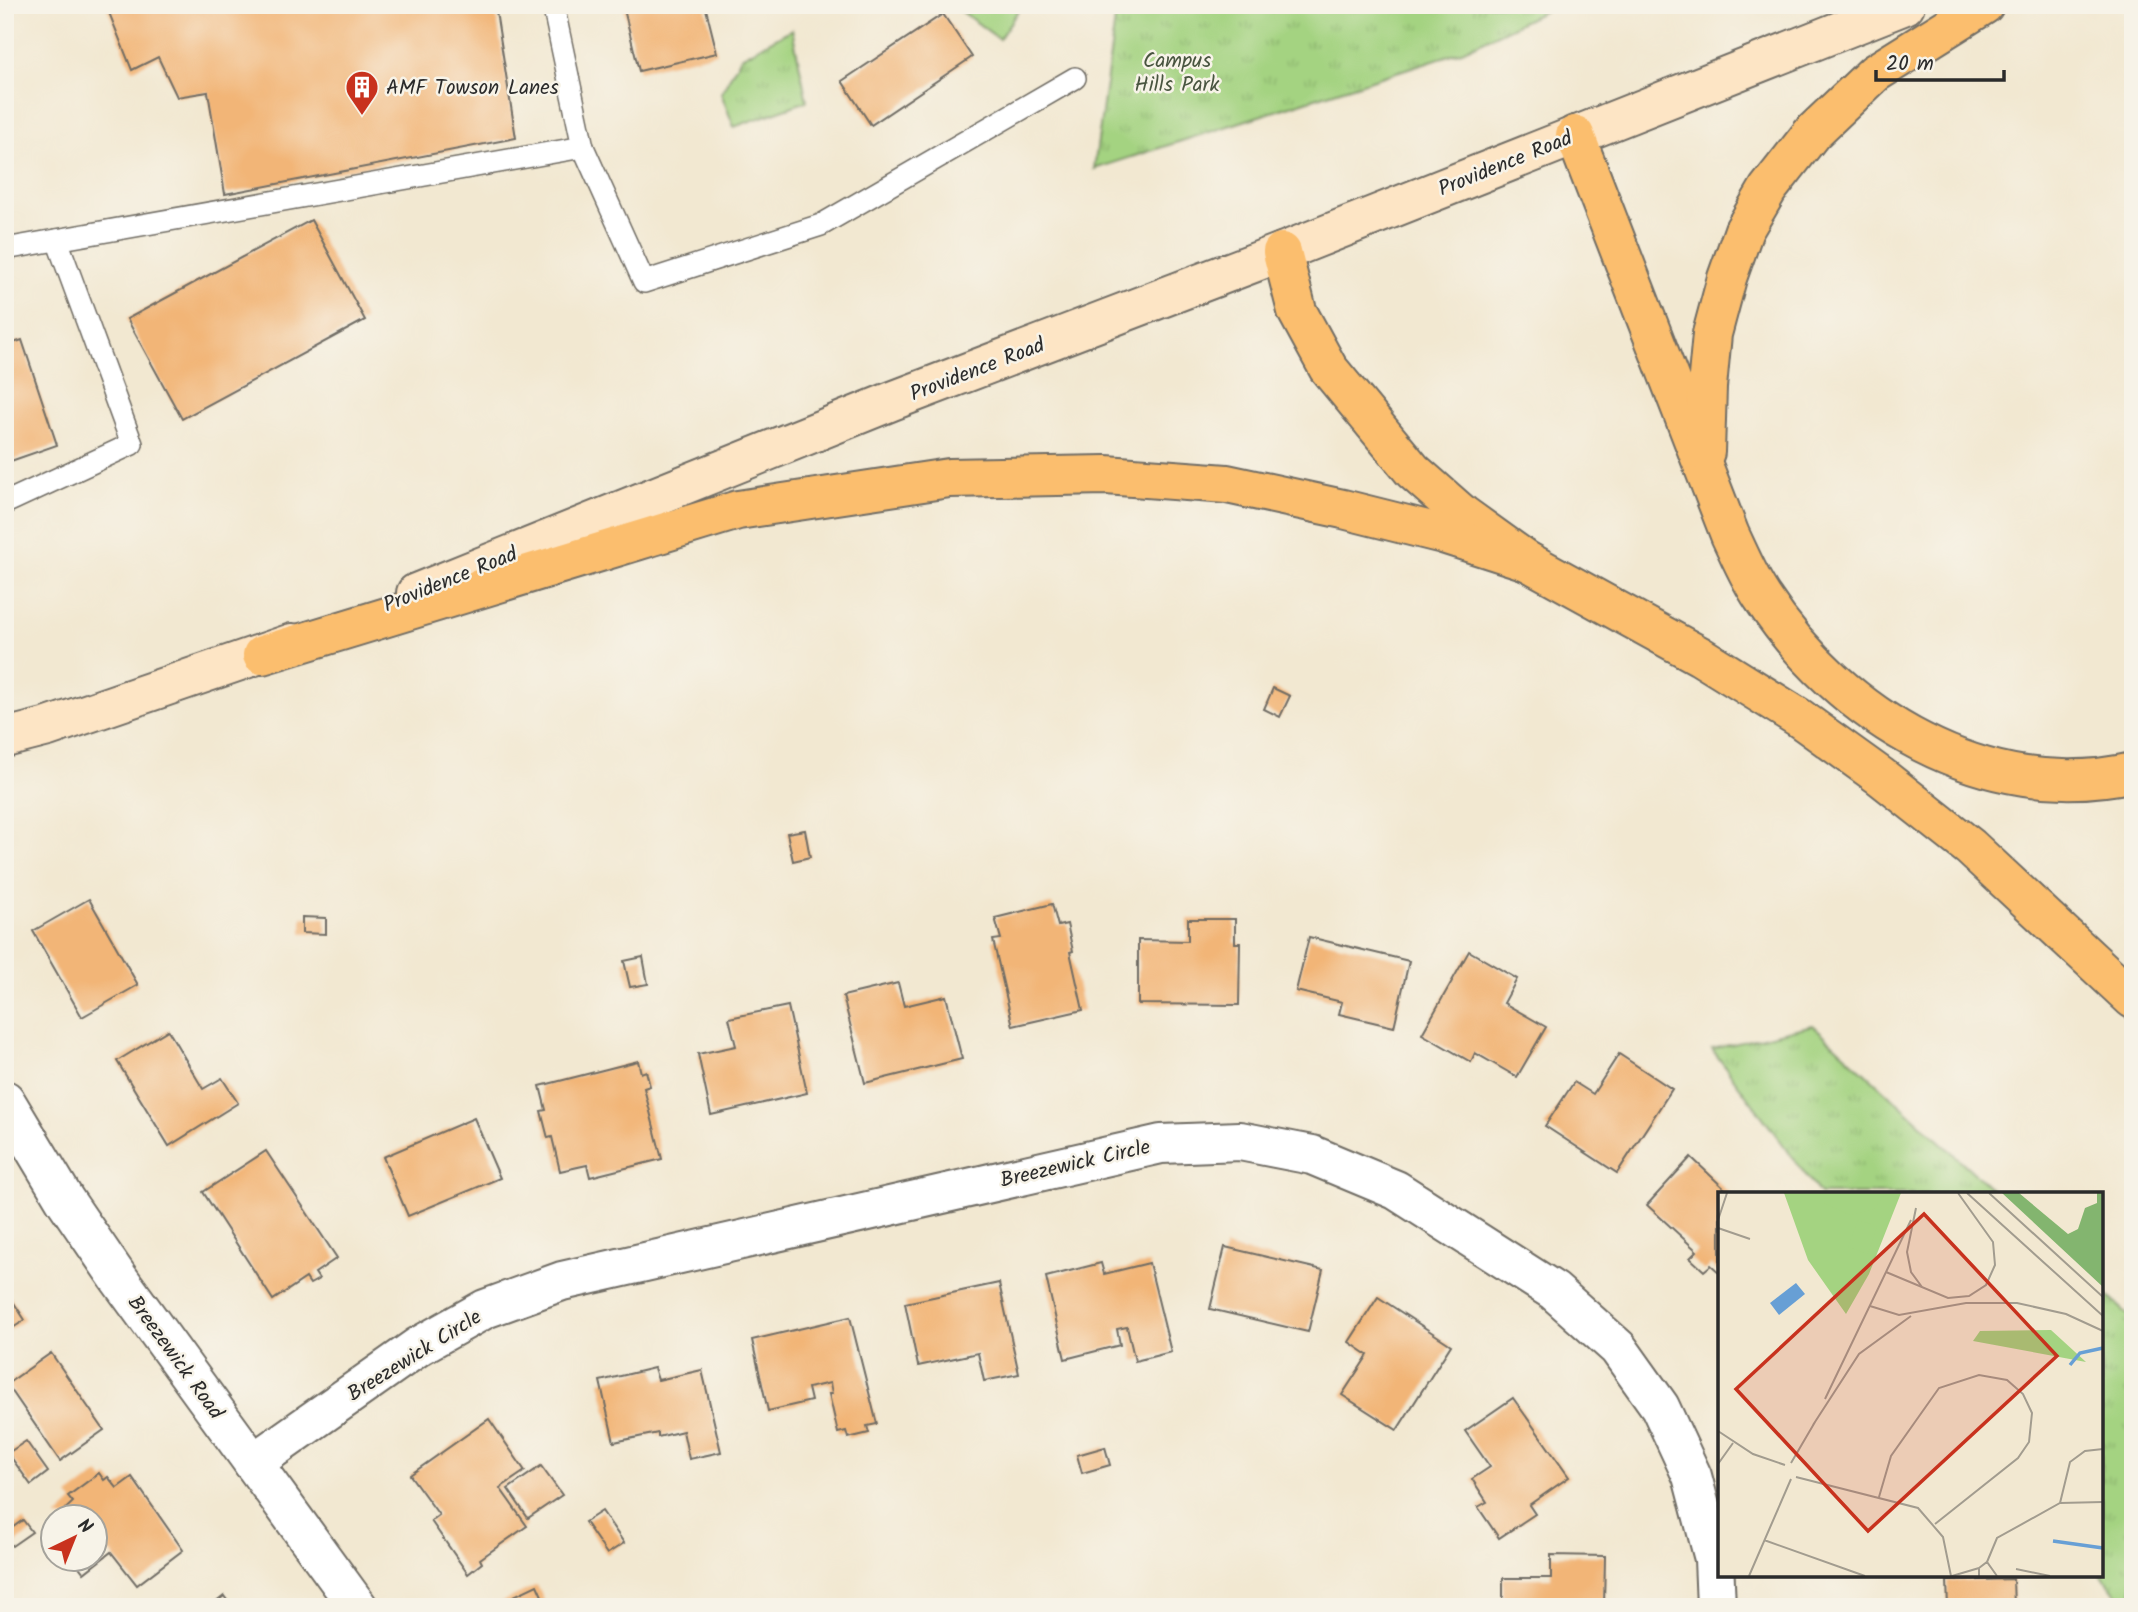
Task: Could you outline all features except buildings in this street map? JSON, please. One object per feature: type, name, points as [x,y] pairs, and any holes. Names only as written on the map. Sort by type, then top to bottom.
[{"type":"highway","points":[[1704,468],[1712,334],[1727,278],[1744,230],[1768,189],[1812,132],[1875,73],[1984,5]]},
{"type":"highway","points":[[1575,135],[1730,535],[1761,596],[1801,649],[1838,687],[1870,712],[1918,741],[1944,753],[1995,770],[2047,779],[2107,778],[2133,772]]},
{"type":"highway","points":[[1282,252],[1297,312],[1328,368],[1413,471],[1463,515],[1527,561],[1700,656],[1798,717],[1860,761],[1970,847],[2133,999]]},
{"type":"highway","points":[[262,655],[738,510],[948,478],[1106,475],[1227,484],[1443,534],[1527,561]]},
{"type":"street","name":"Providence Road","points":[[5,738],[48,727],[262,655],[892,401],[1282,252],[1905,5]]},
{"type":"street","name":"Providence Road","points":[[5,756],[48,727]]},
{"type":"street","name":"Breezewick Road","points":[[5,1100],[65,1200],[117,1276],[358,1607]]},
{"type":"street","name":"Breezewick Circle","points":[[253,1463],[419,1346],[485,1309],[562,1280],[1161,1144],[1240,1141],[1312,1155],[1396,1190],[1554,1291],[1618,1348],[1660,1407],[1692,1476],[1714,1559],[1716,1607]]},
{"type":"lane","points":[[553,5],[583,146],[644,282],[821,225],[1075,78]]},
{"type":"lane","points":[[5,249],[583,146]]},
{"type":"lane","points":[[5,503],[132,444],[57,240]]},
{"type":"green space","points":[[953,5],[1022,5],[999,39]]},
{"type":"green space","name":"Campus Hills Park","points":[[1117,5],[1557,5],[1462,51],[1094,169]]},
{"type":"green space","points":[[792,29],[807,101],[734,127],[721,93],[741,57]]},
{"type":"green space","points":[[1813,1025],[1995,1192],[1819,1192],[1712,1049]]},
{"type":"green space","points":[[2103,1292],[2133,1319],[2133,1607],[2126,1607],[2103,1577]]},
{"type":"place","name":"AMF Towson Lanes","points":[[362,117]]}]
